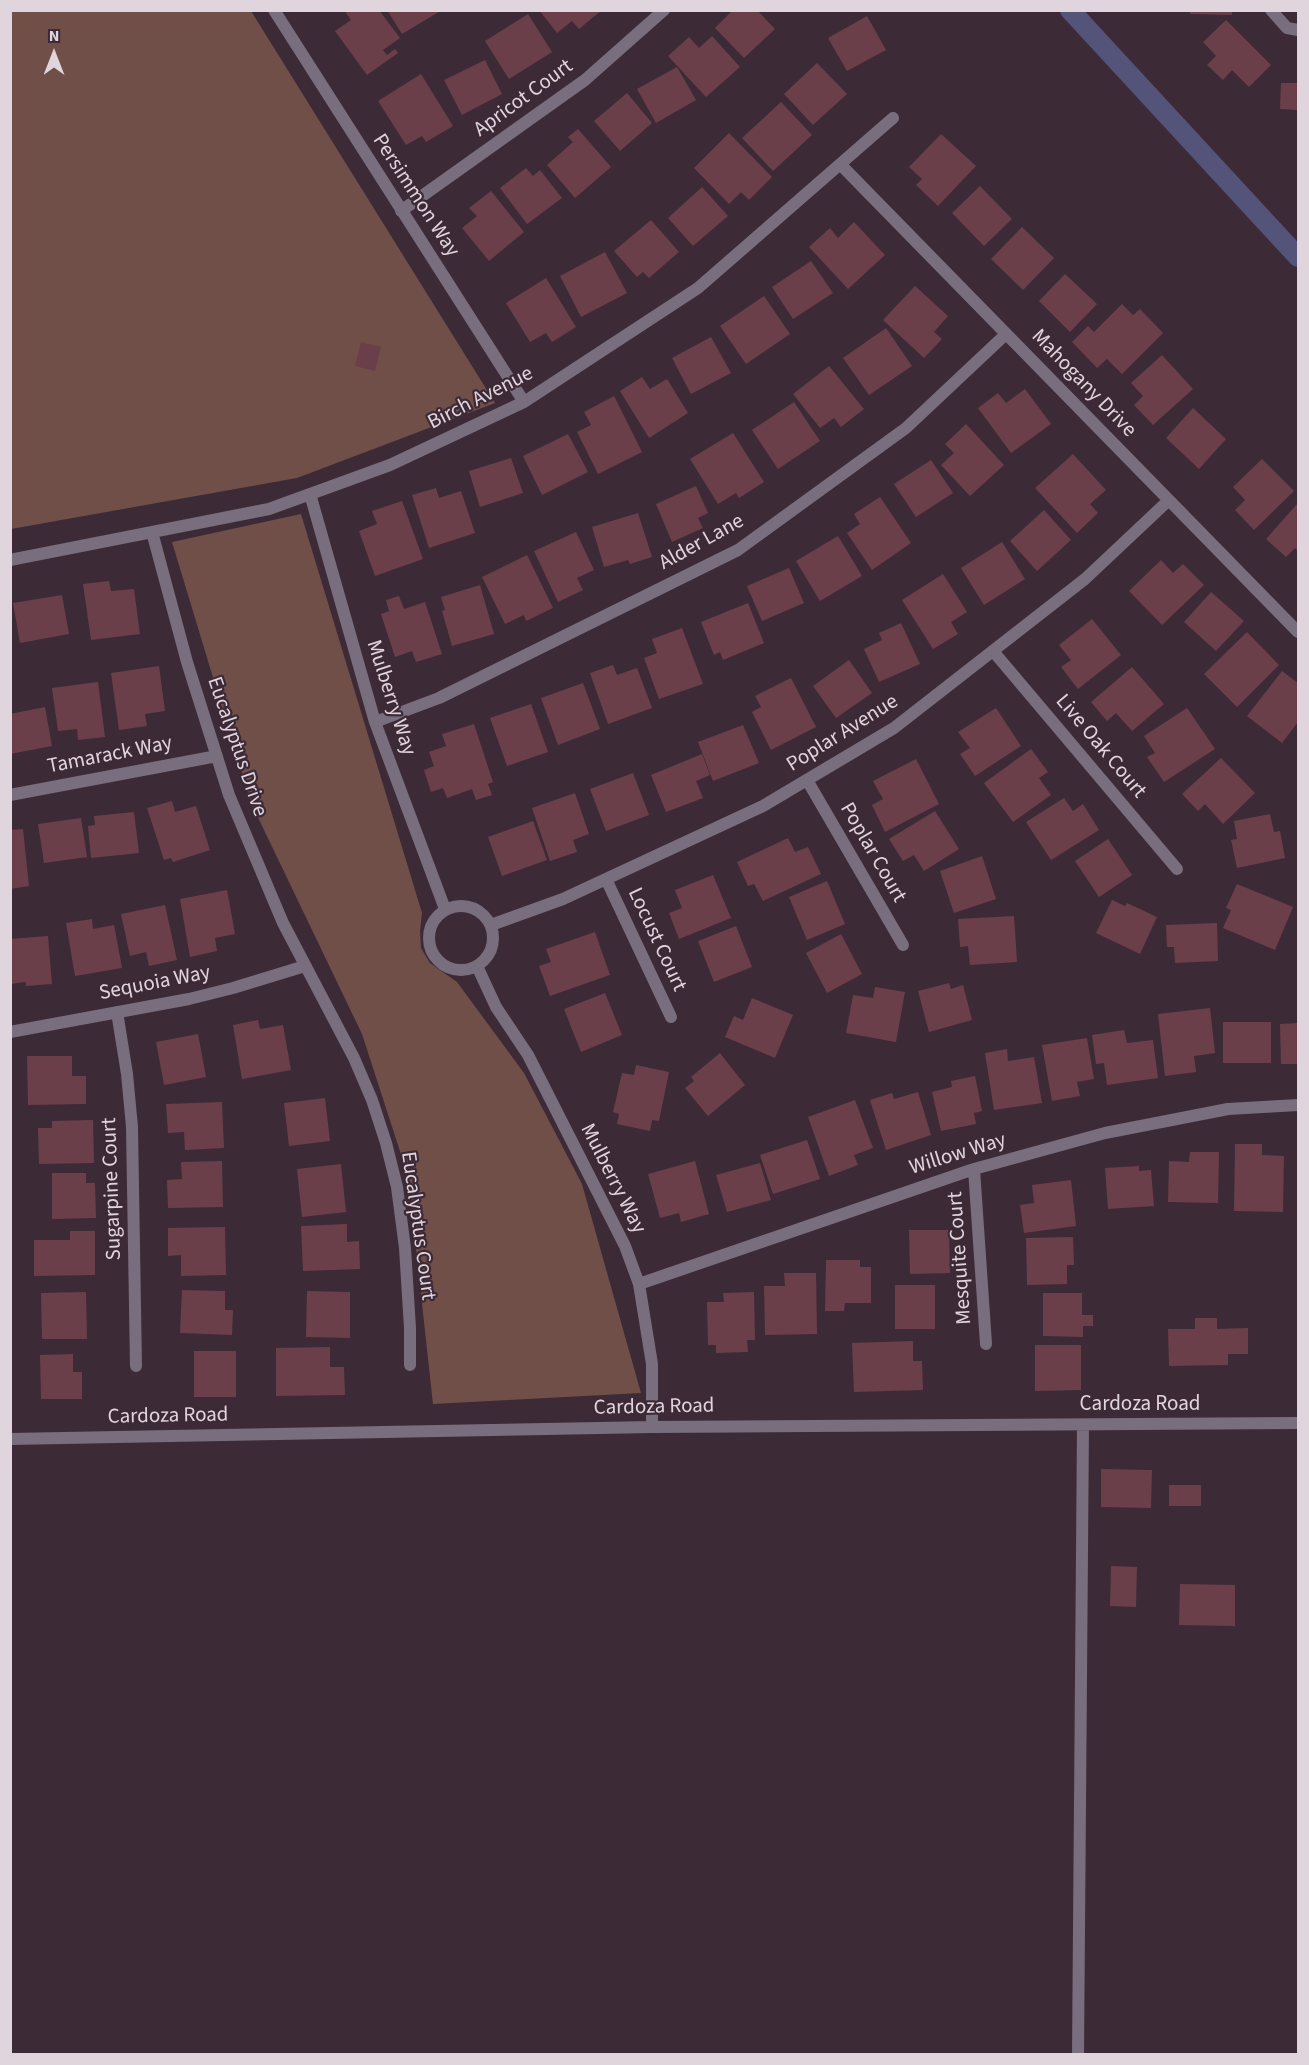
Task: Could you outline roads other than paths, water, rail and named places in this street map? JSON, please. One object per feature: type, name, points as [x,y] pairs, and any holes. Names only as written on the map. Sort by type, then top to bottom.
[{"type":"street","name":"Apricot Court","points":[[401,211],[585,80],[664,10]]},
{"type":"street","points":[[1271,10],[1287,28],[1299,30]]},
{"type":"street","name":"Persimmon Way","points":[[275,11],[524,402]]},
{"type":"street","name":"Birch Avenue","points":[[10,560],[269,509],[390,465],[524,402],[698,288],[893,118]]},
{"type":"street","name":"Mahogany Drive","points":[[840,164],[1299,632]]},
{"type":"street","name":"Alder Lane","points":[[375,722],[439,698],[738,550],[906,428],[1006,333]]},
{"type":"street","name":"Mulberry Way","points":[[310,494],[375,722],[446,909]]},
{"type":"street","name":"Poplar Avenue","points":[[491,925],[563,899],[763,806],[894,728],[1085,579],[1169,500]]},
{"type":"street","name":"Eucalyptus Drive","points":[[152,532],[187,662],[238,816],[305,966]]},
{"type":"street","name":"Live Oak Court","points":[[993,651],[1177,869]]},
{"type":"street","name":"Tamarack Way","points":[[10,795],[217,756]]},
{"type":"street","name":"Poplar Court","points":[[807,780],[903,945]]},
{"type":"street","name":"Locust Court","points":[[606,879],[670,1017]]},
{"type":"street","points":[[454,906],[477,909],[486,916],[491,925],[494,939],[488,956],[471,969],[454,970],[440,963],[429,947],[429,930],[436,916],[454,906]]},
{"type":"street","name":"Sequoia Way","points":[[10,1032],[233,988],[305,966]]},
{"type":"street","name":"Eucalyptus Court","points":[[305,966],[354,1058],[372,1100],[386,1143],[397,1187],[405,1248],[410,1365]]},
{"type":"street","name":"Mulberry Way","points":[[477,966],[496,1007],[533,1065],[625,1245],[639,1284],[652,1364],[652,1428]]},
{"type":"street","name":"Sugarpine Court","points":[[117,1012],[132,1127],[136,1366]]},
{"type":"street","name":"Willow Way","points":[[639,1284],[974,1169],[1105,1133],[1217,1111],[1299,1106]]},
{"type":"street","name":"Mesquite Court","points":[[974,1169],[986,1344]]},
{"type":"street","name":"Cardoza Road","points":[[10,1439],[652,1428],[1299,1423]]},
{"type":"street","points":[[1078,2055],[1083,1425]]},
{"type":"waterway","points":[[1070,10],[1298,257]]}]
